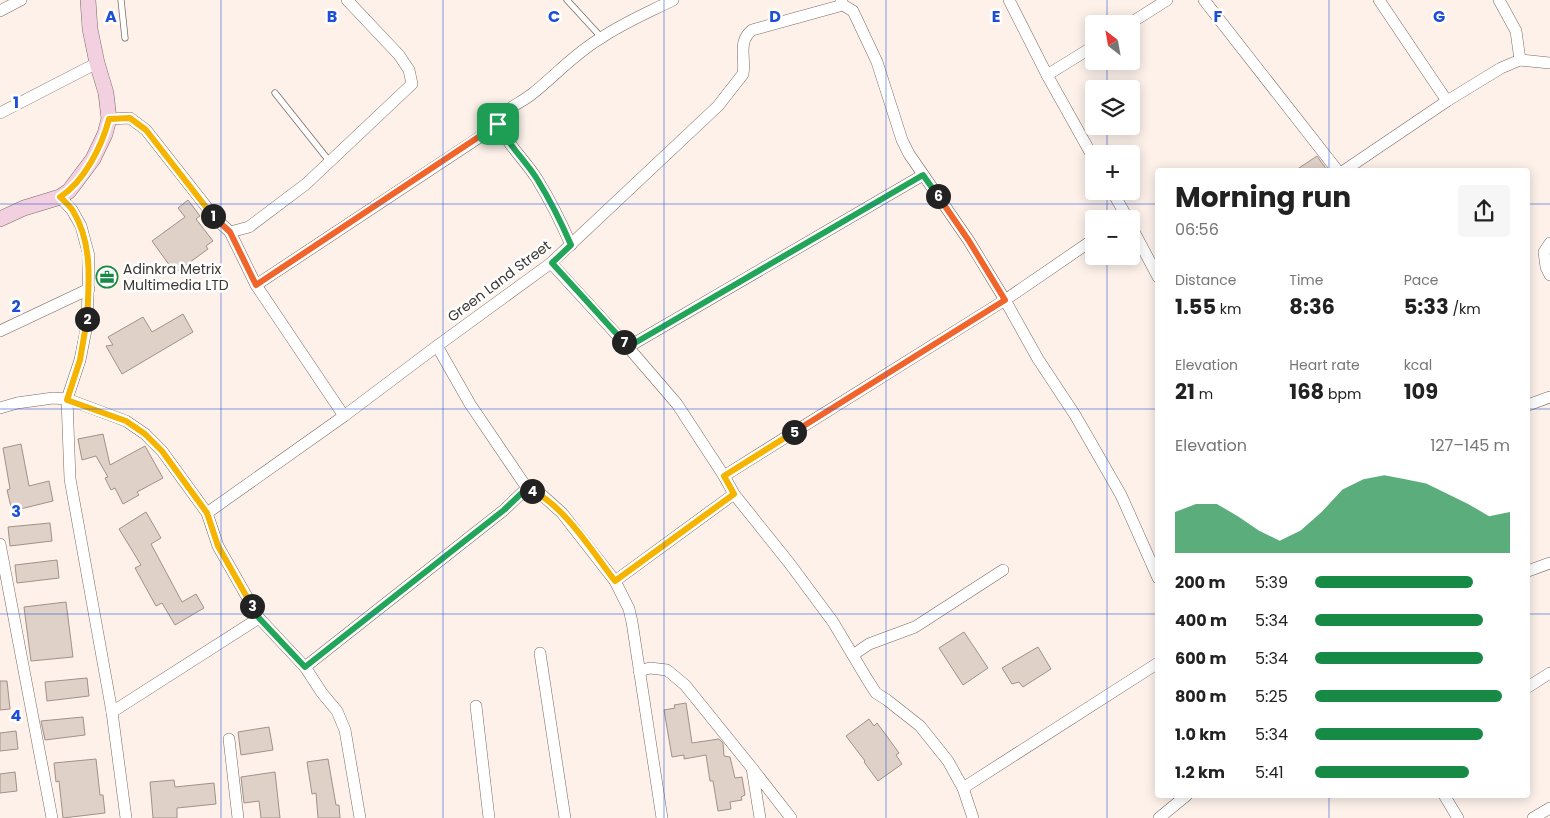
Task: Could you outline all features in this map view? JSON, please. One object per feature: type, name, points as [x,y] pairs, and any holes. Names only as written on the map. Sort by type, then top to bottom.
[{"type":"street","points":[[0,11],[21,0]]},
{"type":"street","points":[[0,219],[24,208],[60,197],[69,191],[93,159],[105,134],[109,119],[106,93],[96,63],[90,28],[88,0]]},
{"type":"street","points":[[230,232],[249,227],[306,184],[412,84],[409,70],[399,55],[346,0]]},
{"type":"street","points":[[256,285],[498,124],[503,115],[511,108],[530,96],[601,37],[673,0]]},
{"type":"street","points":[[1009,0],[1047,75],[1086,145]]},
{"type":"street","points":[[1140,17],[1167,0]]},
{"type":"street","points":[[1204,0],[1335,168]]},
{"type":"street","points":[[1379,0],[1447,101]]},
{"type":"street","points":[[1499,0],[1516,31],[1520,60]]},
{"type":"street","points":[[842,2],[853,11],[877,62],[902,140],[909,154],[969,241],[1038,359],[1075,415],[1121,496],[1155,571]]},
{"type":"street","name":"Green Land Street","points":[[207,513],[344,416],[552,263],[718,106],[743,74],[743,41],[752,30],[842,2]]},
{"type":"street","points":[[1047,75],[1085,52]]},
{"type":"street","points":[[1348,168],[1447,101],[1501,68],[1520,60],[1550,62]]},
{"type":"street","points":[[0,113],[96,63]]},
{"type":"street","points":[[109,119],[130,118],[146,130],[216,220],[230,232],[256,285],[344,416]]},
{"type":"street","points":[[498,124],[505,138],[536,177],[554,208],[571,245]]},
{"type":"street","points":[[628,347],[923,175]]},
{"type":"street","points":[[60,197],[72,210],[81,226],[89,256],[87,325],[80,360],[67,400],[70,479],[112,712],[126,818]]},
{"type":"street","points":[[1550,243],[1544,252],[1546,267],[1550,275]]},
{"type":"street","points":[[1140,244],[1155,271]]},
{"type":"street","points":[[724,476],[1005,300],[1085,245]]},
{"type":"street","points":[[552,263],[677,404],[734,494],[822,607],[876,692],[920,726],[948,761],[963,788],[973,818]]},
{"type":"street","points":[[0,331],[89,289]]},
{"type":"street","points":[[437,346],[470,404],[527,488],[542,495],[562,513],[615,581],[629,609],[662,818]]},
{"type":"street","points":[[1530,404],[1550,397]]},
{"type":"street","points":[[0,408],[17,403],[53,398],[67,400],[126,421],[145,434],[162,451],[207,513],[218,546],[259,618],[305,667],[322,693],[337,711],[345,730],[360,818]]},
{"type":"street","points":[[305,667],[504,510],[527,488]]},
{"type":"street","points":[[615,581],[734,494]]},
{"type":"street","points":[[0,544],[52,818]]},
{"type":"street","points":[[1530,571],[1549,567]]},
{"type":"street","points":[[854,655],[869,644],[915,627],[1003,570]]},
{"type":"street","points":[[112,712],[259,618]]},
{"type":"street","points":[[540,653],[565,818]]},
{"type":"street","points":[[963,788],[1155,665]]},
{"type":"street","points":[[639,671],[650,668],[667,670],[685,685],[791,818]]},
{"type":"street","points":[[1530,686],[1550,673]]},
{"type":"street","points":[[476,706],[489,818]]},
{"type":"street","points":[[230,739],[238,818]]},
{"type":"street","points":[[752,768],[760,818]]},
{"type":"street","points":[[1159,818],[1183,798]]},
{"type":"street","points":[[1446,798],[1458,818]]},
{"type":"street","points":[[1533,818],[1550,808]]},
{"type":"lane","points":[[121,0],[125,38]]},
{"type":"lane","points":[[567,0],[601,37]]},
{"type":"lane","points":[[275,93],[330,162]]},
{"type":"building","points":[[1317,156],[1326,168],[1299,168]]},
{"type":"building","points":[[188,200],[200,216],[196,219],[213,241],[206,246],[208,249],[175,273],[152,241],[185,217],[178,208]]},
{"type":"building","points":[[183,314],[193,332],[122,374],[106,346],[113,345],[108,337],[143,317],[152,332]]},
{"type":"building","points":[[103,434],[110,465],[145,446],[163,478],[137,492],[139,495],[123,504],[115,488],[111,490],[105,478],[108,477],[96,456],[82,460],[78,439]]},
{"type":"building","points":[[21,444],[29,486],[49,481],[53,501],[12,511],[7,490],[10,489],[3,448]]},
{"type":"building","points":[[146,512],[161,538],[151,544],[182,602],[196,594],[204,608],[175,625],[162,603],[156,606],[135,568],[141,565],[119,529]]},
{"type":"building","points":[[50,523],[52,541],[10,546],[8,527]]},
{"type":"building","points":[[57,560],[59,578],[17,583],[15,565]]},
{"type":"building","points":[[66,602],[73,657],[31,661],[24,607]]},
{"type":"building","points":[[964,632],[988,668],[963,685],[939,648]]},
{"type":"building","points":[[1038,647],[1051,669],[1023,687],[1019,682],[1012,684],[1002,668]]},
{"type":"building","points":[[87,678],[89,696],[47,701],[45,682]]},
{"type":"building","points":[[0,681],[7,681],[10,709],[0,710]]},
{"type":"building","points":[[686,703],[692,743],[719,739],[723,743],[724,756],[730,757],[735,778],[742,777],[745,795],[741,797],[742,800],[730,802],[731,809],[718,811],[713,781],[710,781],[706,755],[684,759],[684,755],[672,757],[664,710],[675,708],[674,705]]},
{"type":"building","points":[[83,717],[85,735],[45,740],[41,721]]},
{"type":"building","points":[[869,719],[874,726],[877,723],[886,735],[899,753],[896,755],[902,764],[878,781],[846,736]]},
{"type":"building","points":[[269,727],[273,750],[241,755],[238,732]]},
{"type":"building","points":[[16,731],[18,749],[0,751],[0,733]]},
{"type":"building","points":[[96,759],[100,795],[103,795],[105,813],[63,818],[59,781],[56,782],[54,763]]},
{"type":"building","points":[[328,759],[336,805],[339,805],[340,818],[318,818],[316,793],[312,794],[307,762]]},
{"type":"building","points":[[15,772],[17,791],[0,793],[0,774]]},
{"type":"building","points":[[275,772],[280,818],[261,818],[259,801],[244,803],[241,777]]},
{"type":"building","points":[[174,780],[175,787],[214,783],[216,804],[177,808],[177,818],[153,818],[150,782]]},
{"type":"place","name":"Adinkra Metrix Multimedia LTD","points":[[107,277]]},
{"type":"route","points":[[130,118],[146,130],[216,220],[230,232],[256,285],[498,124],[505,138],[536,177],[554,208],[571,245],[552,263],[628,347],[923,175],[969,241],[1005,300],[724,476],[734,494],[615,581],[562,513],[542,495],[527,488],[504,510],[305,667],[259,618],[218,546],[207,513],[162,451],[145,434],[126,421],[67,400],[80,360],[87,325],[89,256],[81,226],[72,210],[60,197],[69,191],[93,159],[105,134],[109,119],[130,118]]}]
